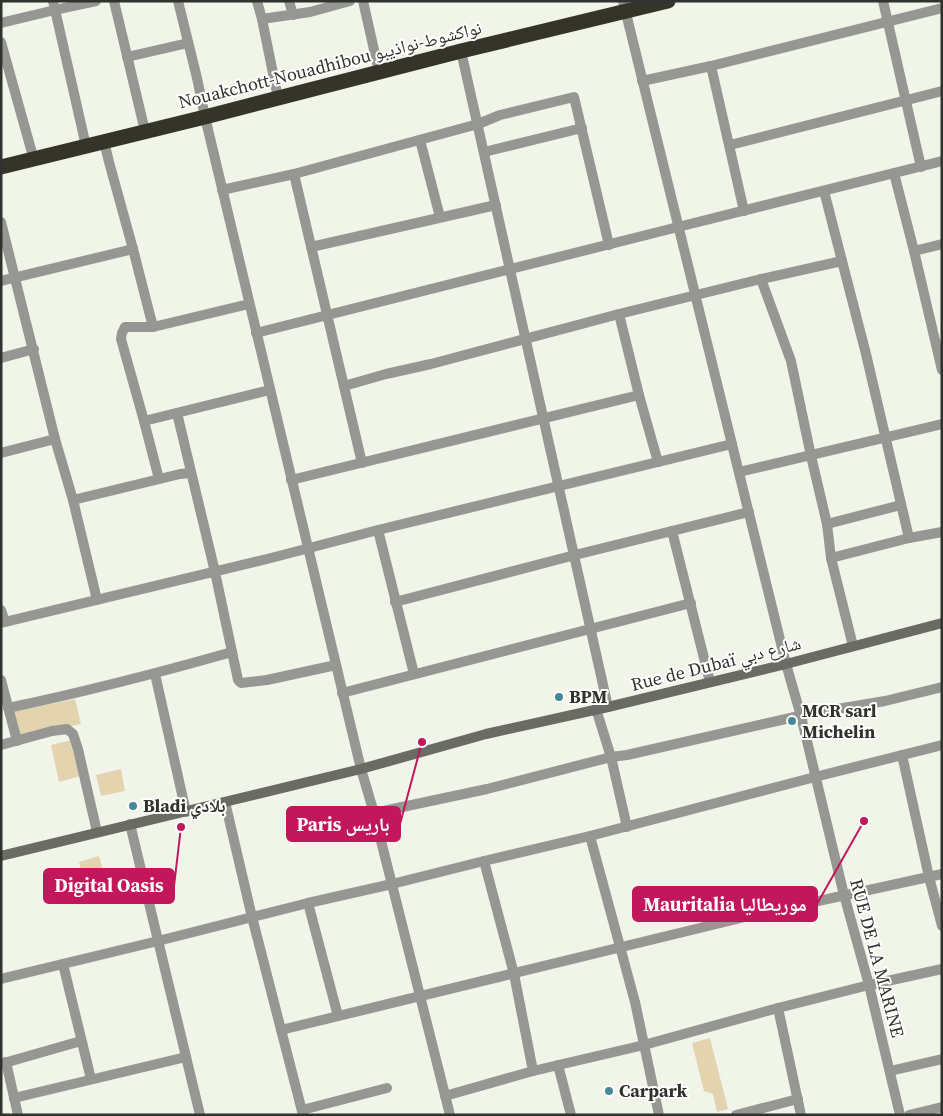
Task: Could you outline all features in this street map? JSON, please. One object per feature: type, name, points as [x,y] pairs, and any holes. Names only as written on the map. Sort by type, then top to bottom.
[{"type":"highway","name":"Nouakchott-Nouadhibou نواكشوط-نواذيبو","points":[[1,167],[278,98],[624,7],[668,1]]},
{"type":"street","points":[[1,23],[54,5],[96,1]]},
{"type":"street","points":[[114,1],[145,131]]},
{"type":"street","points":[[178,1],[342,693],[450,1115]]},
{"type":"street","points":[[257,1],[278,98]]},
{"type":"street","points":[[289,1],[293,15]]},
{"type":"street","points":[[262,19],[310,12],[350,1]]},
{"type":"street","points":[[363,1],[379,72]]},
{"type":"street","points":[[883,1],[921,167]]},
{"type":"street","points":[[54,5],[86,146]]},
{"type":"street","name":"RUE DE LA MARINE","points":[[624,7],[748,512],[801,716],[900,1115]]},
{"type":"street","points":[[642,81],[712,66],[942,8]]},
{"type":"street","points":[[1,42],[34,160]]},
{"type":"street","points":[[128,57],[188,43]]},
{"type":"street","points":[[462,50],[608,707]]},
{"type":"street","points":[[712,66],[744,211]]},
{"type":"street","points":[[730,145],[942,91]]},
{"type":"street","points":[[222,190],[294,174],[478,124],[500,115],[572,97],[576,99],[609,245]]},
{"type":"street","points":[[484,152],[582,128]]},
{"type":"street","points":[[420,140],[440,217]]},
{"type":"street","points":[[104,141],[153,327]]},
{"type":"street","points":[[256,334],[942,161]]},
{"type":"street","points":[[294,174],[362,463]]},
{"type":"street","points":[[894,174],[939,342],[942,370]]},
{"type":"street","points":[[824,191],[886,437],[909,538]]},
{"type":"street","points":[[311,247],[496,205]]},
{"type":"street","points":[[1,222],[97,600]]},
{"type":"street","points":[[914,251],[942,244]]},
{"type":"street","points":[[1,281],[134,249]]},
{"type":"street","points":[[344,386],[619,314],[761,279],[842,262]]},
{"type":"street","points":[[761,279],[791,361],[827,524],[831,558],[853,646]]},
{"type":"street","points":[[159,479],[121,338],[125,327],[153,327],[249,304]]},
{"type":"street","points":[[619,314],[658,462]]},
{"type":"street","points":[[1,358],[34,349]]},
{"type":"street","points":[[144,421],[270,390]]},
{"type":"street","points":[[292,480],[639,394]]},
{"type":"street","points":[[177,413],[215,572],[238,680],[241,683],[267,680],[336,665]]},
{"type":"street","points":[[739,472],[942,424]]},
{"type":"street","points":[[1,453],[55,439]]},
{"type":"street","points":[[1,610],[3,623],[732,444]]},
{"type":"street","points":[[73,500],[191,473]]},
{"type":"street","points":[[827,524],[901,505]]},
{"type":"street","points":[[395,602],[748,512]]},
{"type":"street","points":[[378,530],[414,674]]},
{"type":"street","points":[[672,531],[710,682]]},
{"type":"street","points":[[831,558],[909,538],[942,532]]},
{"type":"street","points":[[342,693],[691,603]]},
{"type":"street","name":"Rue de Dubaï شارع دبي","points":[[1,856],[361,769],[486,734],[786,664],[942,623]]},
{"type":"street","points":[[8,708],[155,674],[232,652]]},
{"type":"street","points":[[155,674],[186,812]]},
{"type":"street","points":[[1,680],[17,741]]},
{"type":"street","points":[[374,813],[487,789],[611,757],[801,716],[885,702],[942,686]]},
{"type":"street","points":[[596,709],[611,757],[627,827]]},
{"type":"street","points":[[1,745],[60,730],[67,729],[73,734],[98,832]]},
{"type":"street","points":[[1,979],[484,860],[627,827],[942,745]]},
{"type":"street","points":[[902,755],[942,926]]},
{"type":"street","points":[[225,802],[252,917],[303,1112],[387,1088]]},
{"type":"street","points":[[130,824],[200,1115]]},
{"type":"street","points":[[590,836],[635,1002],[659,1115]]},
{"type":"street","points":[[484,860],[514,974],[533,1071]]},
{"type":"street","points":[[282,1030],[844,895],[942,874]]},
{"type":"street","points":[[308,903],[338,1016]]},
{"type":"street","points":[[63,964],[80,1041],[91,1079]]},
{"type":"street","points":[[445,1096],[533,1071],[644,1045],[868,985],[942,969]]},
{"type":"street","points":[[778,1008],[802,1115]]},
{"type":"street","points":[[18,1115],[4,1063],[80,1041]]},
{"type":"street","points":[[14,1098],[186,1057]]},
{"type":"street","points":[[890,1071],[942,1059]]},
{"type":"street","points":[[558,1065],[571,1115]]},
{"type":"street","points":[[736,1115],[798,1099]]},
{"type":"street","points":[[909,1115],[942,1108]]},
{"type":"shaded area","points":[[75,699],[81,724],[18,737],[12,712]]},
{"type":"shaded area","points":[[72,740],[81,776],[59,782],[51,745]]},
{"type":"shaded area","points":[[121,769],[125,791],[101,796],[96,775]]},
{"type":"shaded area","points":[[99,856],[111,897],[89,901],[79,862]]},
{"type":"shaded area","points":[[710,1038],[728,1109],[717,1112],[713,1094],[704,1091],[692,1043]]},
{"type":"place","name":"BPM","points":[[559,697]]},
{"type":"place","name":"MCR sarl Michelin","points":[[792,721]]},
{"type":"place","name":"Paris باريس","points":[[422,742]]},
{"type":"place","name":"Bladi بلادي","points":[[133,806]]},
{"type":"place","name":"Mauritalia موريطاليا","points":[[864,821]]},
{"type":"place","name":"Digital Oasis","points":[[181,827]]},
{"type":"place","name":"Carpark","points":[[609,1091]]}]
